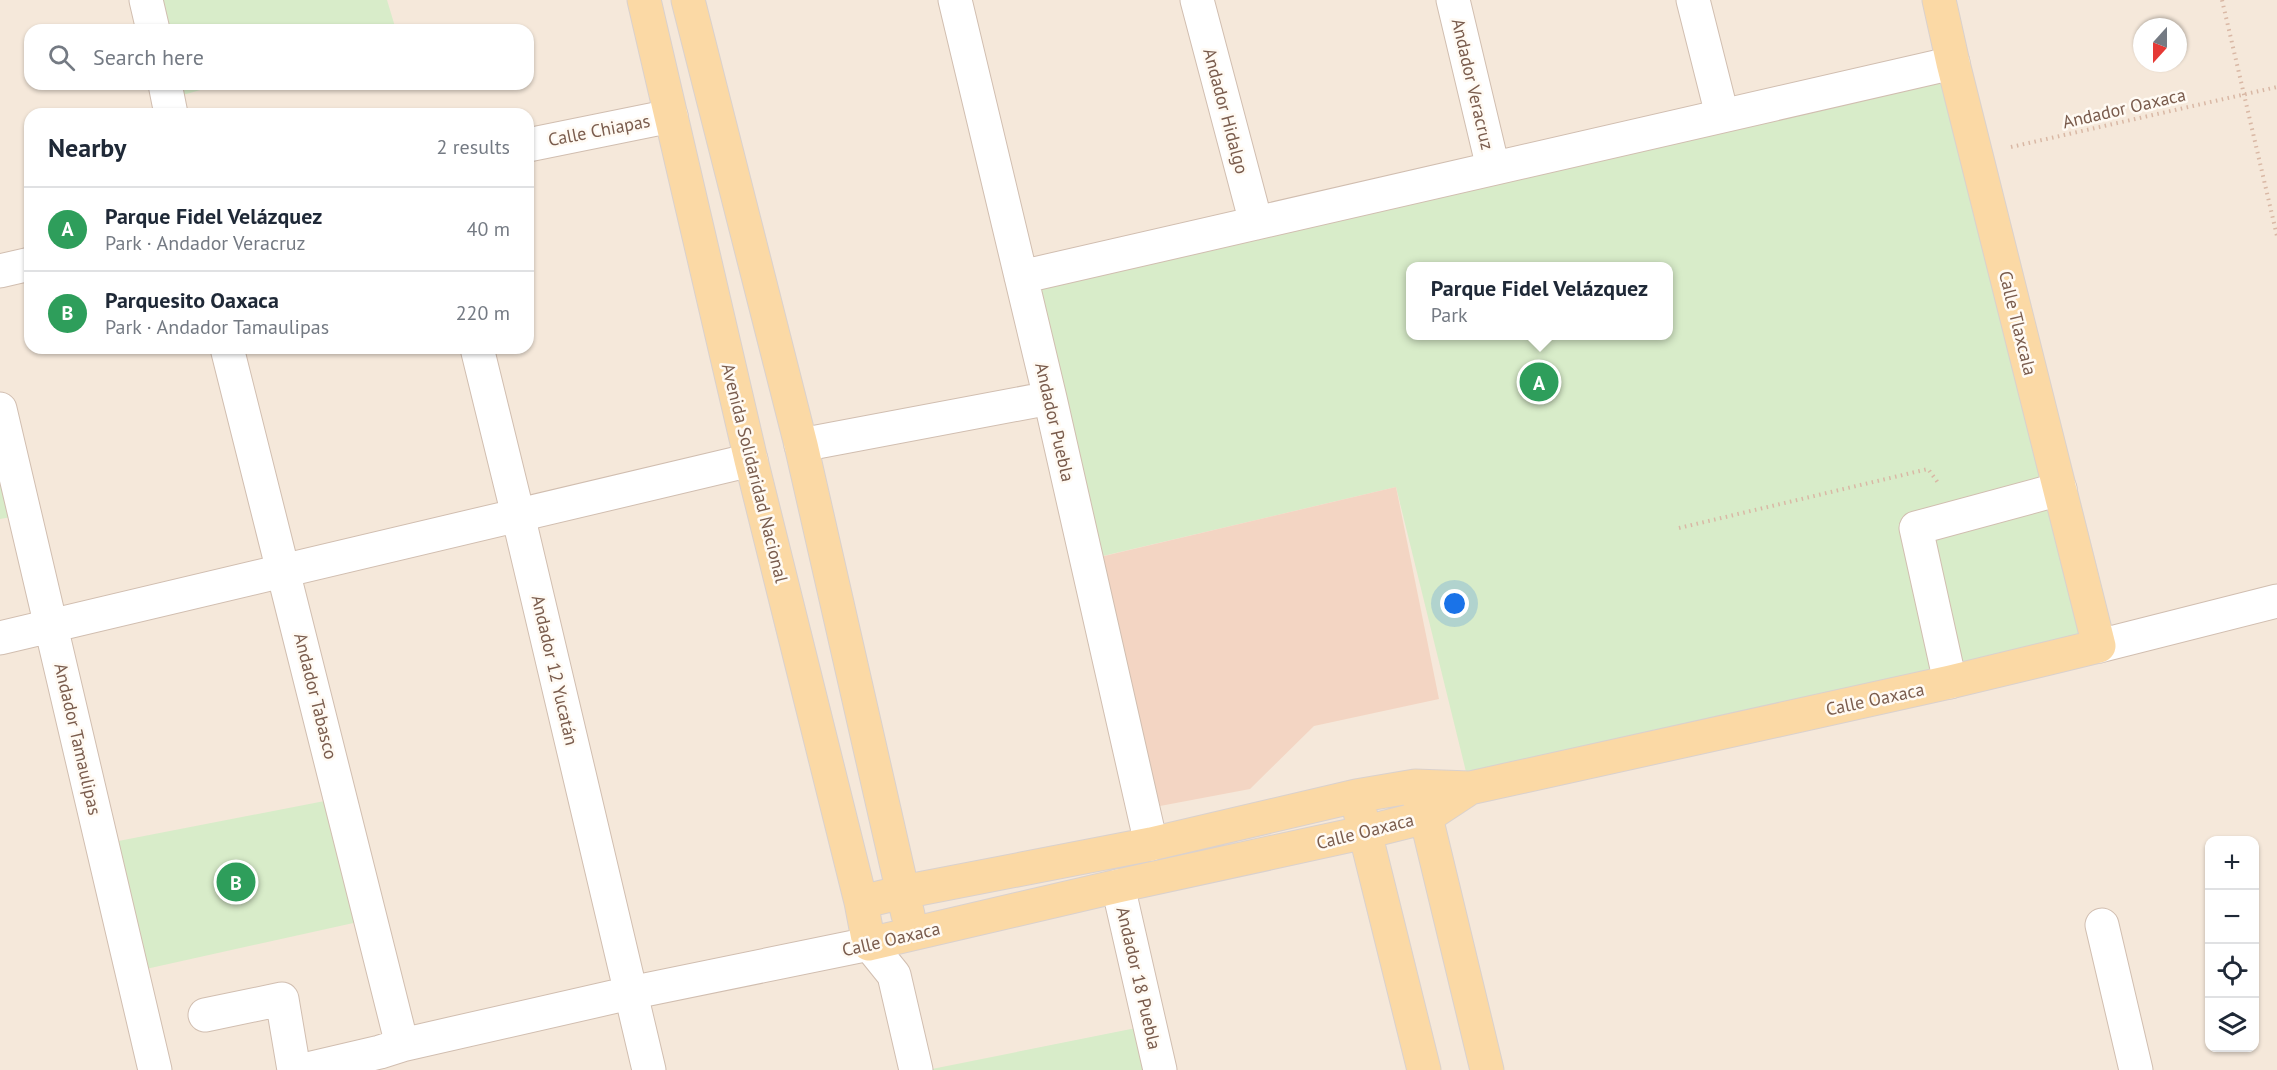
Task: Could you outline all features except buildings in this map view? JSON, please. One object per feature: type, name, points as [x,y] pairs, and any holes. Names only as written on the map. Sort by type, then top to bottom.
[{"type":"main road","name":"Avenida Solidaridad Nacional","points":[[644,0],[751,460],[861,902],[869,944]]},
{"type":"main road","points":[[688,0],[801,445],[912,934]]},
{"type":"main road","name":"Calle Tlaxcala","points":[[1939,0],[2099,646]]},
{"type":"main road","name":"Calle Oaxaca","points":[[861,902],[1150,844],[1356,796],[1415,786],[1470,788],[1950,682],[2099,646]]},
{"type":"main road","points":[[1415,786],[1426,817],[1487,1070]]},
{"type":"main road","name":"Calle Oaxaca","points":[[869,944],[1426,817],[1470,788]]},
{"type":"main road","points":[[1356,796],[1424,1070]]},
{"type":"street","points":[[146,0],[152,24]]},
{"type":"street","name":"Andador Puebla","points":[[955,0],[1050,398],[1150,844]]},
{"type":"street","name":"Andador Hidalgo","points":[[1197,0],[1256,223]]},
{"type":"street","name":"Andador Veracruz","points":[[1453,0],[1492,168]]},
{"type":"street","points":[[1693,0],[1722,115]]},
{"type":"street","points":[[1021,278],[1953,63]]},
{"type":"street","points":[[166,90],[170,108]]},
{"type":"street","name":"Calle Chiapas","points":[[534,144],[671,116]]},
{"type":"street","points":[[0,271],[24,265]]},
{"type":"street","name":"Andador Tabasco","points":[[229,354],[284,570],[389,1056]]},
{"type":"street","name":"Andador 12 Yucatán","points":[[478,354],[648,1070]]},
{"type":"street","points":[[801,445],[1050,398]]},
{"type":"street","name":"Andador Tamaulipas","points":[[0,409],[155,1070]]},
{"type":"street","points":[[0,638],[751,460]]},
{"type":"street","points":[[1950,682],[1916,528],[2027,496],[2060,489]]},
{"type":"street","name":"Calle Oaxaca","points":[[2099,646],[2277,601]]},
{"type":"street","name":"Andador 18 Puebla","points":[[1118,886],[1160,1070]]},
{"type":"street","points":[[2102,925],[2136,1070]]},
{"type":"street","points":[[894,975],[912,934]]},
{"type":"street","points":[[869,944],[894,975],[916,1070]]},
{"type":"street","name":"Calle Oaxaca","points":[[303,1070],[389,1056],[630,993],[869,944]]},
{"type":"street","points":[[205,1015],[282,999],[294,1070]]},
{"type":"path","points":[[2222,0],[2277,236]]},
{"type":"path","name":"Andador Oaxaca","points":[[1976,155],[2277,87]]},
{"type":"path","points":[[1679,528],[1928,469],[1964,515]]},
{"type":"shaded area","points":[[0,0],[2277,0],[2277,1070],[0,1070]]},
{"type":"green space","points":[[156,0],[387,0],[394,24],[161,24]]},
{"type":"green space","points":[[1953,63],[2099,646],[1470,788],[1396,487],[1086,560],[1021,277]]},
{"type":"green space","points":[[175,90],[200,90],[176,97]]},
{"type":"green space","points":[[0,470],[11,517],[0,519]]},
{"type":"green space","points":[[340,798],[367,920],[137,971],[103,844]]},
{"type":"green space","points":[[1141,1027],[1149,1070],[927,1070]]},
{"type":"place","name":"Parque Fidel Velázquez","points":[[1539,382]]},
{"type":"place","name":"Parquesito Oaxaca","points":[[236,882]]}]
